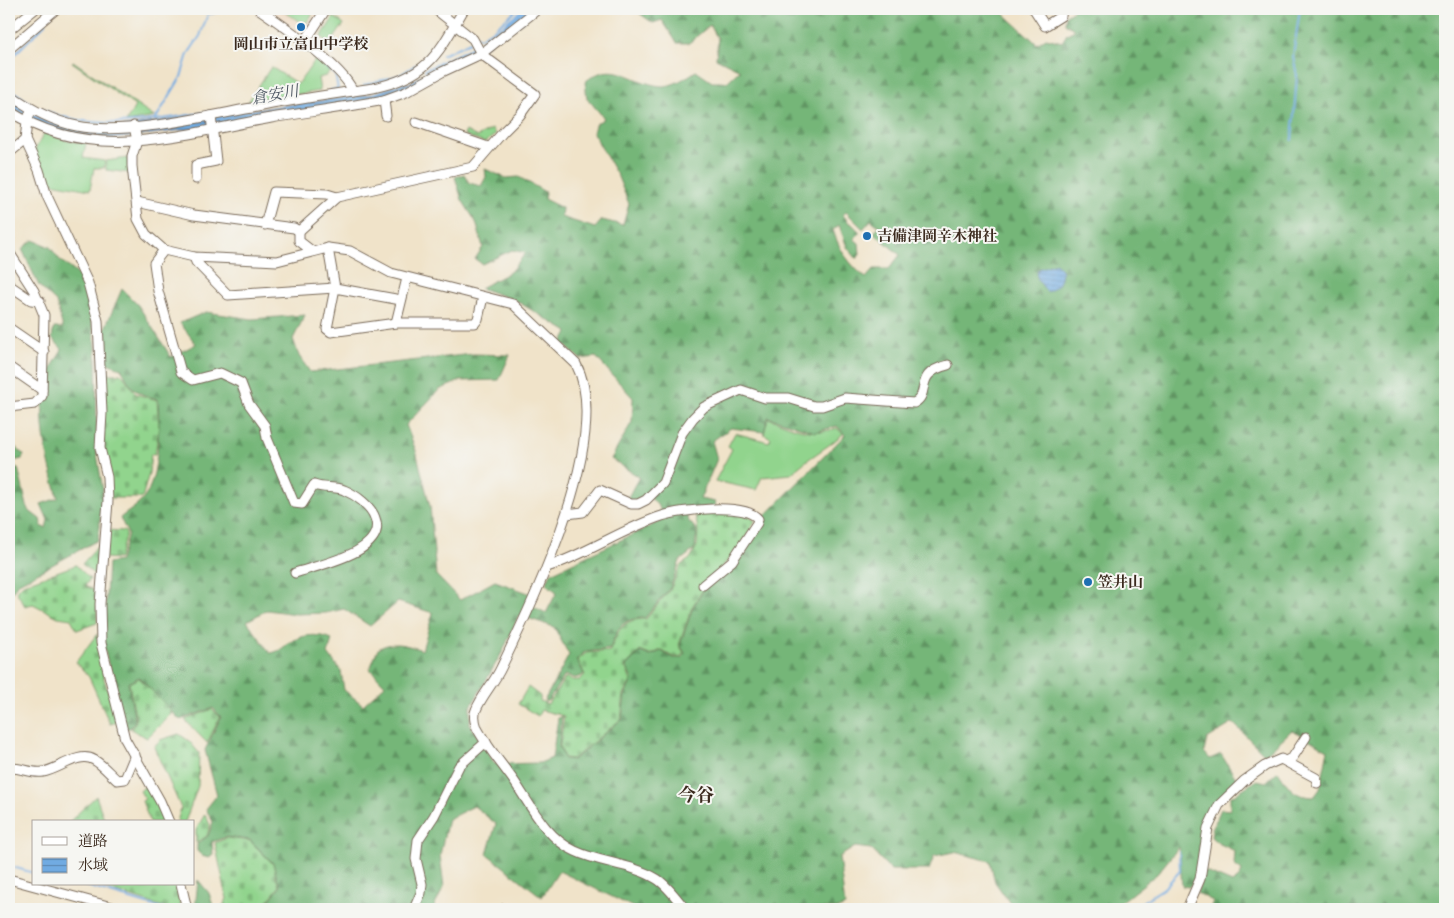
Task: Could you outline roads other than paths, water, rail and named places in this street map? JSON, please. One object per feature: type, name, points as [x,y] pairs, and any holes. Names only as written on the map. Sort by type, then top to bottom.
[{"type":"street","points":[[9,30],[34,9]]},
{"type":"street","points":[[9,49],[56,9]]},
{"type":"street","points":[[259,9],[343,76],[353,91]]},
{"type":"street","points":[[304,43],[326,9]]},
{"type":"street","points":[[265,226],[274,192],[327,194],[337,197],[473,167],[488,147],[520,115],[535,94],[478,51],[473,39],[435,9]]},
{"type":"street","points":[[9,111],[30,124],[71,138],[97,142],[137,141],[353,91],[376,96],[434,59],[464,9]]},
{"type":"street","points":[[9,94],[31,110],[53,120],[79,127],[134,128],[212,123],[406,92],[478,51],[538,9]]},
{"type":"street","points":[[1034,9],[1045,26],[1061,16],[1062,9]]},
{"type":"street","points":[[376,96],[386,116]]},
{"type":"street","points":[[9,153],[24,140],[30,124],[31,110]]},
{"type":"street","points":[[416,122],[488,147]]},
{"type":"street","points":[[196,180],[196,165],[216,161],[212,123]]},
{"type":"street","points":[[134,128],[137,141],[132,156],[138,219],[146,234],[164,250],[194,257],[277,261],[328,248],[350,250],[377,267],[406,278],[513,304],[543,330],[576,364],[583,377],[585,391],[583,448],[567,514],[547,567],[501,670],[476,710],[476,723],[486,742],[540,820],[557,840],[575,852],[657,879],[685,909]]},
{"type":"street","points":[[24,140],[38,170],[47,196],[88,282],[98,322],[102,413],[100,448],[106,477],[108,500],[100,604],[101,643],[125,738],[160,801],[168,820]]},
{"type":"street","points":[[312,251],[299,241],[299,231],[337,197]]},
{"type":"street","points":[[136,202],[194,215],[265,226],[294,228],[299,231]]},
{"type":"street","points":[[328,248],[335,288],[327,328],[331,332],[396,323],[475,323],[478,319],[483,296]]},
{"type":"street","points":[[164,250],[154,264],[158,291],[181,372],[193,380],[220,373],[241,383],[249,404],[265,426],[267,438],[294,503],[302,504],[314,485],[321,488],[344,490],[368,505],[374,513],[377,523],[376,533],[363,549],[295,572]]},
{"type":"street","points":[[9,252],[40,301],[45,326],[42,390],[38,402],[9,408]]},
{"type":"street","points":[[194,257],[196,262],[228,295],[335,288],[401,300]]},
{"type":"street","points":[[396,323],[406,278]]},
{"type":"street","points":[[9,285],[31,300],[40,301]]},
{"type":"street","points":[[9,328],[44,352]]},
{"type":"street","points":[[567,514],[583,512],[600,490],[631,504],[638,504],[646,500],[663,483],[682,433],[693,418],[704,407],[741,390],[764,398],[788,398],[814,406],[822,406],[845,398],[914,402],[920,397],[924,380],[929,372],[948,365]]},
{"type":"street","points":[[9,367],[42,390]]},
{"type":"street","points":[[547,567],[668,514],[727,508],[740,509],[755,515],[758,518],[757,523],[737,555],[703,585]]},
{"type":"street","points":[[1286,761],[1293,757],[1306,737]]},
{"type":"street","points":[[414,909],[421,893],[422,884],[416,859],[418,840],[434,816],[459,766],[486,742]]},
{"type":"street","points":[[9,768],[16,767],[34,773],[45,772],[84,757],[93,759],[117,780],[125,779],[135,755]]},
{"type":"street","points":[[1187,909],[1200,879],[1208,828],[1219,806],[1244,781],[1265,766],[1281,759],[1316,778],[1318,783]]},
{"type":"street","points":[[9,879],[32,885]]},
{"type":"street","points":[[35,886],[119,909]]},
{"type":"street","points":[[181,886],[187,909]]},
{"type":"water","points":[[520,14],[522,17],[484,48],[410,87],[378,98],[200,128],[112,139],[57,133],[9,107],[9,100],[48,122],[88,131],[378,93],[409,83],[442,63],[469,51],[488,40]]},
{"type":"water","points":[[1056,263],[1062,271],[1061,279],[1054,288],[1047,292],[1038,280],[1036,273],[1039,269]]},
{"type":"waterway","points":[[198,9],[210,14],[221,9]]},
{"type":"waterway","points":[[476,36],[480,38],[493,30],[517,9]]},
{"type":"waterway","points":[[479,44],[524,9]]},
{"type":"waterway","name":"倉安川","points":[[510,25],[530,9]]},
{"type":"waterway","points":[[1292,140],[1297,75],[1293,56],[1300,9]]},
{"type":"waterway","points":[[155,120],[181,77],[188,54],[200,36],[208,14]]},
{"type":"waterway","points":[[9,60],[46,23]]},
{"type":"waterway","points":[[289,35],[335,74],[338,89],[331,90]]},
{"type":"waterway","points":[[442,55],[470,42]]},
{"type":"waterway","points":[[425,70],[475,46]]},
{"type":"waterway","points":[[364,85],[400,75],[426,58]]},
{"type":"waterway","name":"倉安川","points":[[373,94],[406,82]]},
{"type":"waterway","points":[[9,88],[30,103]]},
{"type":"waterway","points":[[41,109],[82,121],[103,123],[166,119],[208,112]]},
{"type":"waterway","points":[[1136,909],[1139,904],[1164,888],[1180,871],[1179,852]]},
{"type":"waterway","points":[[9,866],[32,872]]},
{"type":"waterway","points":[[87,886],[164,909]]},
{"type":"place","name":"岡山市立富山中学校","points":[[301,27]]},
{"type":"place","name":"吉備津岡辛木神社","points":[[867,236]]},
{"type":"place","name":"笠井山","points":[[1088,582]]},
{"type":"district","name":"今谷","points":[[696,796]]}]
